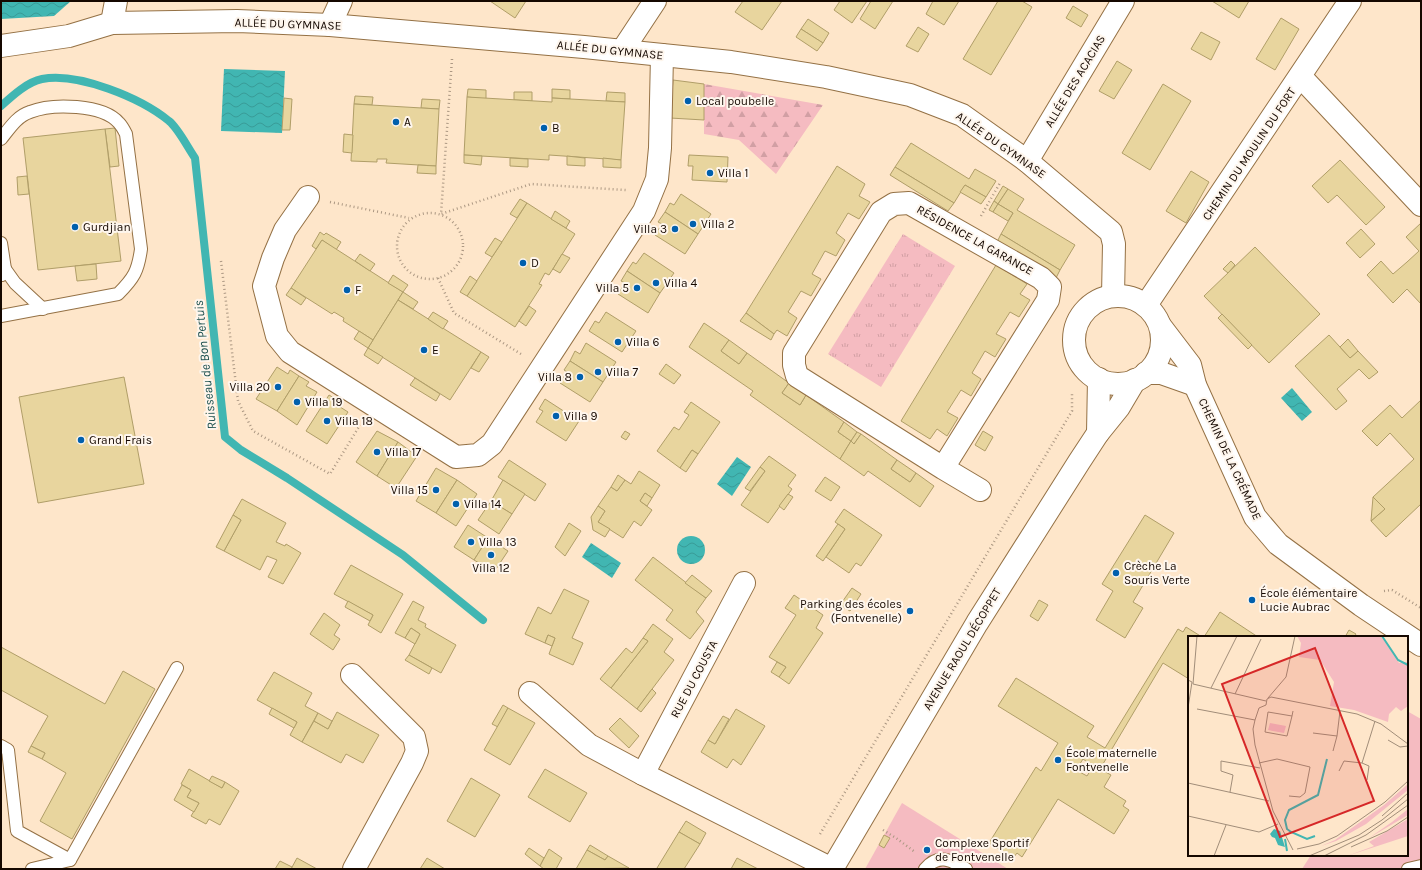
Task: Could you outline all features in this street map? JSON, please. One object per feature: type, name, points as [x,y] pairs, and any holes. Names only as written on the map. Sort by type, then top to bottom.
[{"type":"street","points":[[112,23],[116,1]]},
{"type":"street","points":[[330,24],[340,1]]},
{"type":"street","points":[[622,50],[655,1]]},
{"type":"street","name":"ALLÉE DES ACACIAS","points":[[1027,161],[1123,1]]},
{"type":"street","name":"CHEMIN DU MOULIN DU FORT","points":[[1146,305],[1301,77],[1350,1]]},
{"type":"street","name":"ALLÉE DU GYMNASE","points":[[1,46],[69,36],[112,23],[237,21],[330,24],[622,50],[731,62],[826,77],[910,95],[962,115],[1027,161],[1112,232],[1114,244],[1113,296]]},
{"type":"street","points":[[308,197],[285,230],[273,258],[264,286],[276,336],[290,352],[456,457],[478,455],[492,444],[644,211],[657,179],[660,148],[662,55]]},
{"type":"street","points":[[1301,77],[1421,205]]},
{"type":"street","name":"RÉSIDENCE LA GARANCE","points":[[943,468],[1048,300],[1050,287],[1041,278],[909,203],[894,204],[881,212],[877,218],[794,353],[794,364],[798,376],[943,468],[980,490]]},
{"type":"street","points":[[1113,296],[1130,297],[1146,305],[1155,315],[1161,327],[1162,344],[1157,360],[1141,377],[1123,383],[1099,379],[1087,370],[1079,358],[1075,344],[1075,331],[1080,318],[1089,307],[1100,300],[1113,296]]},
{"type":"street","name":"CHEMIN DE LA CRÉMADE","points":[[1161,327],[1190,365],[1195,385],[1255,517],[1278,544],[1361,606],[1407,636]]},
{"type":"street","name":"CHEMIN DE LA CRÉMADE","points":[[1141,377],[1161,373],[1195,385]]},
{"type":"street","name":"AVENUE RAOUL DÉCOPPET","points":[[832,869],[977,623],[1098,433],[1141,377]]},
{"type":"street","points":[[1098,433],[1099,379]]},
{"type":"street","name":"RUE DU COUSTA","points":[[643,774],[744,583]]},
{"type":"street","name":"CHEMIN DE LA CRÉMADE","points":[[1408,637],[1421,645]]},
{"type":"street","points":[[352,675],[414,737],[417,751],[412,763],[354,869]]},
{"type":"street","points":[[530,694],[589,744],[643,774],[832,869]]},
{"type":"lane","points":[[1,139],[12,124],[29,112],[46,108],[65,106],[88,108],[108,115],[119,122],[126,134],[141,249],[139,267],[131,281],[118,294],[1,316]]},
{"type":"lane","points":[[1,243],[3,273],[43,309]]},
{"type":"lane","points":[[32,869],[70,860],[177,668]]},
{"type":"lane","points":[[1,746],[8,750],[17,831],[70,860]]},
{"type":"lane","points":[[927,866],[946,859],[966,869]]},
{"type":"lane","points":[[1408,869],[1421,866]]},
{"type":"path","points":[[441,214],[454,35]]},
{"type":"path","points":[[985,208],[1000,183]]},
{"type":"path","points":[[441,214],[451,219],[458,228],[463,238],[463,250],[460,260],[453,270],[438,278],[422,278],[412,274],[404,267],[398,257],[396,247],[402,226],[410,219],[425,213],[441,214],[531,184],[652,192]]},
{"type":"path","points":[[308,197],[410,219]]},
{"type":"path","points":[[221,261],[238,401],[254,431],[330,474],[373,404]]},
{"type":"path","points":[[438,278],[454,312],[542,367]]},
{"type":"path","points":[[820,834],[1072,411],[1072,393]]},
{"type":"path","points":[[1392,590],[1421,608]]},
{"type":"path","points":[[883,830],[896,838],[927,866]]},
{"type":"green space","points":[[704,84],[823,105],[776,174],[739,140],[704,134]]},
{"type":"green space","points":[[903,234],[955,266],[881,387],[828,354]]},
{"type":"green space","points":[[1408,712],[1421,719],[1421,869],[1302,869],[1310,856],[1408,856]]},
{"type":"green space","name":"Complexe Sportif de Fontvenelle","points":[[902,803],[1008,869],[865,869]]},
{"type":"water","points":[[1,1],[71,1],[54,16],[1,19]]},
{"type":"water","points":[[224,69],[285,71],[282,133],[221,131]]},
{"type":"water","points":[[1292,388],[1312,412],[1302,421],[1281,398]]},
{"type":"water","points":[[737,457],[751,467],[732,496],[717,484]]},
{"type":"water","points":[[691,536],[701,540],[705,550],[701,560],[691,564],[681,560],[677,550],[681,540]]},
{"type":"water","points":[[591,543],[621,563],[612,578],[582,557]]},
{"type":"building","points":[[490,1],[526,1],[515,18]]},
{"type":"building","points":[[743,1],[782,1],[762,30],[735,12]]},
{"type":"building","points":[[840,1],[867,1],[852,23],[834,10]]},
{"type":"building","points":[[871,1],[893,1],[875,29],[860,19]]},
{"type":"building","points":[[933,1],[959,1],[944,25],[926,14]]},
{"type":"building","points":[[998,1],[1022,1],[1032,7],[991,75],[963,59]]},
{"type":"building","points":[[1212,1],[1249,1],[1239,18]]},
{"type":"building","points":[[1073,6],[1088,15],[1081,27],[1066,18]]},
{"type":"building","points":[[1281,18],[1299,29],[1275,70],[1256,59]]},
{"type":"building","points":[[808,19],[829,33],[823,43],[801,29]]},
{"type":"building","points":[[918,27],[929,34],[918,52],[906,46]]},
{"type":"building","points":[[801,29],[823,43],[817,51],[796,37]]},
{"type":"building","points":[[1201,32],[1220,42],[1211,60],[1191,49]]},
{"type":"building","points":[[1117,61],[1132,70],[1114,99],[1099,91]]},
{"type":"building","name":"Local poubelle","points":[[673,80],[704,84],[704,120],[670,118]]},
{"type":"building","points":[[1163,84],[1191,101],[1150,170],[1122,153]]},
{"type":"building","points":[[468,89],[486,90],[486,99],[467,97]]},
{"type":"building","points":[[552,89],[570,90],[570,99],[552,98]]},
{"type":"building","points":[[514,92],[532,92],[532,101],[514,100]]},
{"type":"building","points":[[607,92],[625,93],[625,102],[606,101]]},
{"type":"building","points":[[355,96],[373,97],[372,105],[354,104]]},
{"type":"building","name":"B","points":[[467,97],[552,102],[552,98],[625,102],[621,160],[549,155],[549,160],[464,155]]},
{"type":"building","points":[[284,98],[292,99],[290,130],[282,130]]},
{"type":"building","points":[[422,99],[440,100],[439,109],[421,108]]},
{"type":"building","name":"A","points":[[354,104],[439,109],[436,166],[386,163],[387,159],[377,159],[377,162],[351,161]]},
{"type":"building","points":[[115,128],[119,166],[110,167],[105,129]]},
{"type":"building","name":"Gurdjian","points":[[105,129],[121,261],[38,270],[23,138]]},
{"type":"building","points":[[344,134],[353,135],[352,153],[343,152]]},
{"type":"building","points":[[911,143],[969,179],[975,169],[996,181],[986,197],[965,185],[954,203],[895,167]]},
{"type":"building","points":[[464,155],[482,156],[481,165],[464,163]]},
{"type":"building","name":"Villa 1","points":[[689,155],[728,157],[727,182],[692,180],[693,166],[688,166]]},
{"type":"building","points":[[567,156],[585,158],[585,166],[567,165]]},
{"type":"building","points":[[510,158],[528,159],[528,167],[510,166]]},
{"type":"building","points":[[603,158],[621,160],[621,168],[603,167]]},
{"type":"building","points":[[1340,160],[1385,207],[1366,225],[1337,195],[1328,203],[1312,186]]},
{"type":"building","points":[[418,165],[436,166],[436,174],[417,173]]},
{"type":"building","points":[[837,166],[865,184],[859,196],[870,202],[859,219],[848,213],[836,233],[845,240],[836,256],[825,251],[812,274],[821,279],[811,296],[801,291],[788,312],[797,318],[787,336],[777,330],[774,334],[746,313]]},
{"type":"building","points":[[895,167],[954,203],[948,211],[890,175]]},
{"type":"building","points":[[1191,171],[1209,182],[1186,223],[1166,211]]},
{"type":"building","points":[[27,176],[29,194],[18,195],[17,177]]},
{"type":"building","points":[[965,185],[986,197],[981,204],[960,192]]},
{"type":"building","points":[[1003,186],[1008,189],[998,204],[994,201]]},
{"type":"building","points":[[1008,189],[1024,199],[1017,210],[1075,245],[1060,270],[1001,234],[1013,213],[998,204]]},
{"type":"building","name":"Villa 2","points":[[681,194],[711,214],[698,234],[665,212],[670,203],[674,205]]},
{"type":"building","points":[[520,199],[527,203],[517,218],[510,214]]},
{"type":"building","points":[[994,201],[998,204],[993,212],[989,210]]},
{"type":"building","name":"D","points":[[527,203],[575,234],[549,275],[545,273],[539,284],[542,285],[515,327],[467,296]]},
{"type":"building","points":[[998,204],[1013,213],[1008,221],[993,212]]},
{"type":"building","points":[[555,211],[570,221],[566,228],[551,219]]},
{"type":"building","name":"Villa 3","points":[[665,212],[698,234],[685,254],[655,235],[662,224],[658,222]]},
{"type":"building","points":[[1421,223],[1421,304],[1407,289],[1393,303],[1367,275],[1381,261],[1393,274],[1419,251],[1406,237]]},
{"type":"building","points":[[1361,229],[1375,244],[1360,258],[1346,243]]},
{"type":"building","points":[[320,232],[324,235],[326,233],[341,242],[336,250],[322,240],[316,249],[312,246]]},
{"type":"building","points":[[1001,234],[1060,270],[1056,278],[997,242]]},
{"type":"building","points":[[495,238],[502,242],[492,257],[485,253]]},
{"type":"building","name":"F","points":[[322,240],[403,292],[373,340],[343,321],[344,318],[334,312],[332,314],[291,288]]},
{"type":"building","points":[[1255,247],[1320,314],[1269,363],[1204,296]]},
{"type":"building","name":"Villa 4","points":[[644,253],[674,273],[660,293],[627,271],[633,262],[636,264]]},
{"type":"building","points":[[360,254],[375,264],[370,271],[355,261]]},
{"type":"building","points":[[562,254],[570,258],[560,273],[553,269]]},
{"type":"building","points":[[1231,261],[1235,265],[1228,273],[1223,269]]},
{"type":"building","points":[[96,264],[97,279],[77,281],[75,266]]},
{"type":"building","points":[[996,265],[1027,284],[1020,294],[1030,300],[1019,317],[1010,312],[996,334],[1006,339],[995,357],[985,351],[972,373],[981,379],[971,396],[961,390],[947,412],[958,418],[947,436],[937,429],[930,439],[901,421]]},
{"type":"building","name":"Villa 5","points":[[627,271],[660,293],[648,313],[618,294],[625,283],[621,281]]},
{"type":"building","points":[[393,275],[408,285],[403,292],[388,283]]},
{"type":"building","points":[[470,276],[477,281],[467,296],[460,292]]},
{"type":"building","points":[[291,288],[306,298],[301,305],[286,295]]},
{"type":"building","points":[[403,292],[418,302],[413,309],[398,300]]},
{"type":"building","name":"E","points":[[398,300],[481,352],[450,400],[368,348]]},
{"type":"building","points":[[529,306],[536,311],[526,326],[519,321]]},
{"type":"building","points":[[433,312],[448,321],[443,329],[428,319]]},
{"type":"building","name":"Villa 6","points":[[606,312],[636,331],[622,352],[589,331],[595,321],[599,323]]},
{"type":"building","points":[[746,313],[774,334],[771,340],[740,321]]},
{"type":"building","points":[[1222,314],[1252,345],[1248,349],[1218,318]]},
{"type":"building","points":[[704,323],[729,340],[721,351],[739,364],[747,353],[789,383],[782,393],[800,405],[806,395],[844,422],[838,432],[851,441],[840,459],[750,395],[753,391],[689,347]]},
{"type":"building","points":[[359,331],[373,340],[368,348],[354,339]]},
{"type":"building","points":[[1329,335],[1350,358],[1358,351],[1378,372],[1369,379],[1359,369],[1337,389],[1347,401],[1336,410],[1295,366]]},
{"type":"building","points":[[1348,339],[1358,351],[1350,358],[1340,347]]},
{"type":"building","points":[[729,340],[747,353],[739,364],[721,351]]},
{"type":"building","name":"Villa 7","points":[[586,343],[616,362],[603,382],[570,361],[575,351],[580,354]]},
{"type":"building","points":[[368,348],[383,357],[378,364],[364,355]]},
{"type":"building","points":[[481,352],[489,357],[479,372],[471,368]]},
{"type":"building","name":"Villa 8","points":[[570,361],[603,382],[590,402],[560,383],[567,372],[564,370]]},
{"type":"building","points":[[666,364],[681,375],[674,384],[659,374]]},
{"type":"building","name":"Villa 20","points":[[277,367],[288,374],[290,370],[299,376],[277,411],[256,399]]},
{"type":"building","name":"Villa 19","points":[[299,376],[309,382],[306,386],[317,392],[297,425],[277,411]]},
{"type":"building","name":"Grand Frais","points":[[124,377],[144,484],[38,503],[19,397]]},
{"type":"building","points":[[415,378],[440,394],[436,401],[410,385]]},
{"type":"building","points":[[789,383],[806,395],[800,405],[782,393]]},
{"type":"building","name":"Villa 18","points":[[329,395],[339,401],[337,405],[348,412],[327,444],[306,431]]},
{"type":"building","name":"Villa 9","points":[[545,399],[579,421],[566,441],[536,422],[543,411],[539,409]]},
{"type":"building","points":[[1421,400],[1421,504],[1386,537],[1371,521],[1385,509],[1373,497],[1414,459],[1390,433],[1377,446],[1362,431],[1390,405],[1402,418]]},
{"type":"building","points":[[691,402],[720,422],[698,454],[692,450],[680,468],[657,451],[674,427],[679,430],[689,415],[684,412]]},
{"type":"building","points":[[844,422],[857,432],[851,441],[838,432]]},
{"type":"building","name":"Villa 17","points":[[377,431],[398,442],[377,476],[356,462]]},
{"type":"building","points":[[625,431],[630,434],[626,440],[621,437]]},
{"type":"building","points":[[983,431],[993,437],[985,451],[975,445]]},
{"type":"building","points":[[857,432],[861,434],[854,444],[851,441]]},
{"type":"building","points":[[861,434],[897,460],[891,469],[910,482],[916,473],[934,486],[920,507],[868,471],[864,476],[840,459],[851,441],[854,444]]},
{"type":"building","points":[[398,442],[417,456],[396,488],[377,476]]},
{"type":"building","points":[[692,450],[698,454],[686,472],[680,468]]},
{"type":"building","points":[[769,456],[796,475],[788,486],[792,489],[768,523],[741,505],[765,471],[760,467]]},
{"type":"building","points":[[509,460],[546,484],[535,501],[498,477]]},
{"type":"building","points":[[897,460],[916,473],[910,482],[891,469]]},
{"type":"building","points":[[760,467],[765,471],[750,491],[745,488]]},
{"type":"building","name":"Villa 15","points":[[436,468],[457,480],[436,513],[416,501]]},
{"type":"building","points":[[639,471],[660,485],[652,498],[645,493],[640,501],[652,510],[641,526],[634,521],[623,538],[598,522],[605,511],[598,506],[611,487],[617,491],[625,480],[631,484]]},
{"type":"building","points":[[618,475],[625,480],[617,491],[611,487]]},
{"type":"building","points":[[825,477],[840,487],[831,501],[815,491]]},
{"type":"building","name":"Villa 14","points":[[457,480],[477,494],[456,526],[436,513]]},
{"type":"building","points":[[503,480],[525,494],[512,514],[491,501]]},
{"type":"building","points":[[645,493],[652,498],[647,506],[640,501]]},
{"type":"building","points":[[788,494],[793,497],[784,510],[779,506]]},
{"type":"building","points":[[1373,497],[1385,509],[1371,521]]},
{"type":"building","points":[[242,499],[286,523],[276,542],[285,546],[286,544],[301,553],[283,584],[268,577],[277,560],[267,556],[260,570],[224,551],[241,520],[233,515]]},
{"type":"building","points":[[491,501],[512,514],[499,534],[478,520]]},
{"type":"building","points":[[598,506],[605,511],[598,522],[610,529],[605,537],[593,530],[591,517]]},
{"type":"building","points":[[844,509],[882,535],[861,566],[856,563],[849,573],[826,557],[845,529],[835,522]]},
{"type":"building","points":[[233,515],[241,520],[224,551],[216,547]]},
{"type":"building","points":[[1145,515],[1174,533],[1133,602],[1143,608],[1125,638],[1096,620],[1113,591],[1102,584]]},
{"type":"building","points":[[569,523],[581,531],[565,556],[555,547]]},
{"type":"building","points":[[838,524],[845,529],[823,561],[816,556]]},
{"type":"building","name":"Villa 13","points":[[468,525],[488,538],[474,560],[454,547]]},
{"type":"building","name":"Villa 12","points":[[488,538],[508,551],[494,572],[474,560]]},
{"type":"building","points":[[653,557],[706,598],[696,612],[704,621],[690,639],[666,620],[673,610],[635,580]]},
{"type":"building","points":[[351,565],[403,594],[381,633],[368,625],[373,615],[334,594]]},
{"type":"building","points":[[692,575],[712,591],[706,598],[685,583]]},
{"type":"building","points":[[852,588],[861,594],[850,611],[840,605]]},
{"type":"building","points":[[564,589],[589,601],[572,638],[583,643],[573,665],[549,654],[555,638],[548,635],[545,643],[525,634],[538,607],[551,614]]},
{"type":"building","points":[[794,595],[823,615],[816,628],[823,633],[789,684],[779,677],[786,667],[769,657],[796,615],[785,608]]},
{"type":"building","points":[[1039,600],[1048,605],[1038,621],[1030,616]]},
{"type":"building","points":[[348,601],[373,615],[370,621],[345,607]]},
{"type":"building","points":[[413,601],[424,607],[418,620],[426,624],[425,627],[456,645],[441,673],[409,655],[420,634],[411,628],[405,638],[395,633]]},
{"type":"building","points":[[1220,612],[1256,636],[1205,636]]},
{"type":"building","points":[[324,613],[340,625],[334,635],[340,639],[333,650],[310,634]]},
{"type":"building","points":[[653,624],[673,639],[664,652],[674,660],[637,709],[611,688],[648,641],[643,638]]},
{"type":"building","points":[[1186,627],[1200,636],[1188,636],[1188,678],[1163,663],[1100,769],[1111,775],[1104,787],[1126,801],[1123,806],[1129,810],[1114,834],[1058,799],[1022,857],[1017,853],[1013,858],[989,843],[1036,767],[1041,771],[1058,743],[998,706],[1016,678],[1094,726],[1087,737],[1105,748],[1178,629],[1183,632]],"holes":[[[1083,759],[1093,766],[1087,776],[1076,770]]]},
{"type":"building","points":[[411,628],[420,634],[415,644],[405,638]]},
{"type":"building","points":[[1349,630],[1356,634],[1355,636],[1346,636]]},
{"type":"building","points":[[548,635],[555,638],[552,646],[545,643]]},
{"type":"building","points":[[643,638],[648,641],[611,688],[600,679],[626,648],[632,653]]},
{"type":"building","points":[[1,647],[105,704],[123,671],[155,689],[72,839],[40,821],[66,773],[42,759],[45,753],[31,746],[48,716],[1,690]]},
{"type":"building","points":[[409,655],[432,668],[429,674],[405,660]]},
{"type":"building","points":[[777,662],[786,667],[779,677],[771,672]]},
{"type":"building","points":[[274,672],[312,693],[305,706],[318,713],[302,742],[290,735],[297,722],[257,700]]},
{"type":"building","points":[[652,689],[656,693],[641,712],[637,709]]},
{"type":"building","points":[[503,705],[508,708],[498,727],[492,724]]},
{"type":"building","points":[[272,708],[297,722],[294,728],[269,714]]},
{"type":"building","points":[[508,708],[535,723],[510,765],[484,750]]},
{"type":"building","points":[[736,709],[765,726],[741,765],[733,759],[727,768],[701,752],[708,740],[715,744]]},
{"type":"building","points":[[337,712],[379,735],[363,763],[346,754],[341,763],[302,742],[314,721],[328,729]]},
{"type":"building","points":[[318,713],[332,721],[328,729],[314,721]]},
{"type":"building","points":[[723,716],[729,719],[715,744],[708,740]]},
{"type":"building","points":[[620,718],[639,736],[629,748],[609,729]]},
{"type":"building","points":[[31,746],[45,753],[42,759],[28,752]]},
{"type":"building","points":[[189,769],[222,788],[225,782],[239,791],[220,825],[209,819],[206,824],[191,816],[199,803],[187,797],[191,790],[181,784]]},
{"type":"building","points":[[545,769],[587,793],[570,822],[528,797]]},
{"type":"building","points":[[212,776],[225,782],[222,788],[209,781]]},
{"type":"building","points":[[471,778],[500,795],[475,837],[447,821]]},
{"type":"building","points":[[182,785],[191,790],[187,797],[199,803],[194,812],[174,800]]},
{"type":"building","points":[[686,821],[706,833],[700,844],[679,832]]},
{"type":"building","points":[[679,832],[700,844],[684,869],[657,868]]},
{"type":"building","points":[[884,835],[890,838],[884,848],[879,845]]},
{"type":"building","points":[[590,845],[608,856],[605,860],[587,850]]},
{"type":"building","points":[[529,848],[544,858],[540,866],[525,854]]},
{"type":"building","points":[[549,849],[562,858],[556,869],[544,869],[540,866]]},
{"type":"building","points":[[587,850],[605,860],[608,856],[629,868],[576,869]]},
{"type":"building","points":[[297,858],[317,869],[291,869]]},
{"type":"building","points":[[427,858],[445,869],[420,869]]},
{"type":"building","points":[[737,858],[758,869],[731,869]]},
{"type":"building","points":[[280,861],[292,867],[291,869],[275,869]]},
{"type":"waterway","name":"Ruisseau de Bon Pertuis","points":[[1,106],[20,90],[36,81],[57,78],[73,79],[91,83],[126,96],[157,112],[172,124],[195,158],[225,437],[241,450],[287,478],[403,555],[483,620]]},
{"type":"place","name":"Local poubelle","points":[[688,101]]},
{"type":"place","name":"A","points":[[396,122]]},
{"type":"place","name":"B","points":[[544,128]]},
{"type":"place","name":"Villa 1","points":[[710,173]]},
{"type":"place","name":"Villa 2","points":[[693,224]]},
{"type":"place","name":"Gurdjian","points":[[75,227]]},
{"type":"place","name":"Villa 3","points":[[675,229]]},
{"type":"place","name":"D","points":[[523,263]]},
{"type":"place","name":"Villa 4","points":[[656,283]]},
{"type":"place","name":"Villa 5","points":[[637,288]]},
{"type":"place","name":"F","points":[[347,290]]},
{"type":"place","name":"Villa 6","points":[[618,342]]},
{"type":"place","name":"E","points":[[424,350]]},
{"type":"place","name":"Villa 7","points":[[598,372]]},
{"type":"place","name":"Villa 8","points":[[580,377]]},
{"type":"place","name":"Villa 20","points":[[278,387]]},
{"type":"place","name":"Villa 19","points":[[297,402]]},
{"type":"place","name":"Villa 9","points":[[556,416]]},
{"type":"place","name":"Villa 18","points":[[327,421]]},
{"type":"place","name":"Grand Frais","points":[[81,440]]},
{"type":"place","name":"Villa 17","points":[[377,452]]},
{"type":"place","name":"Villa 15","points":[[436,490]]},
{"type":"place","name":"Villa 14","points":[[456,504]]},
{"type":"place","name":"Villa 13","points":[[471,542]]},
{"type":"place","name":"Villa 12","points":[[491,555]]},
{"type":"place","name":"Crèche La Souris Verte","points":[[1116,573]]},
{"type":"place","name":"École élémentaire Lucie Aubrac","points":[[1252,600]]},
{"type":"place","name":"Parking des écoles (Fontvenelle)","points":[[910,611]]},
{"type":"place","name":"École maternelle Fontvenelle","points":[[1058,760]]},
{"type":"place","name":"Complexe Sportif de Fontvenelle","points":[[927,850]]}]
